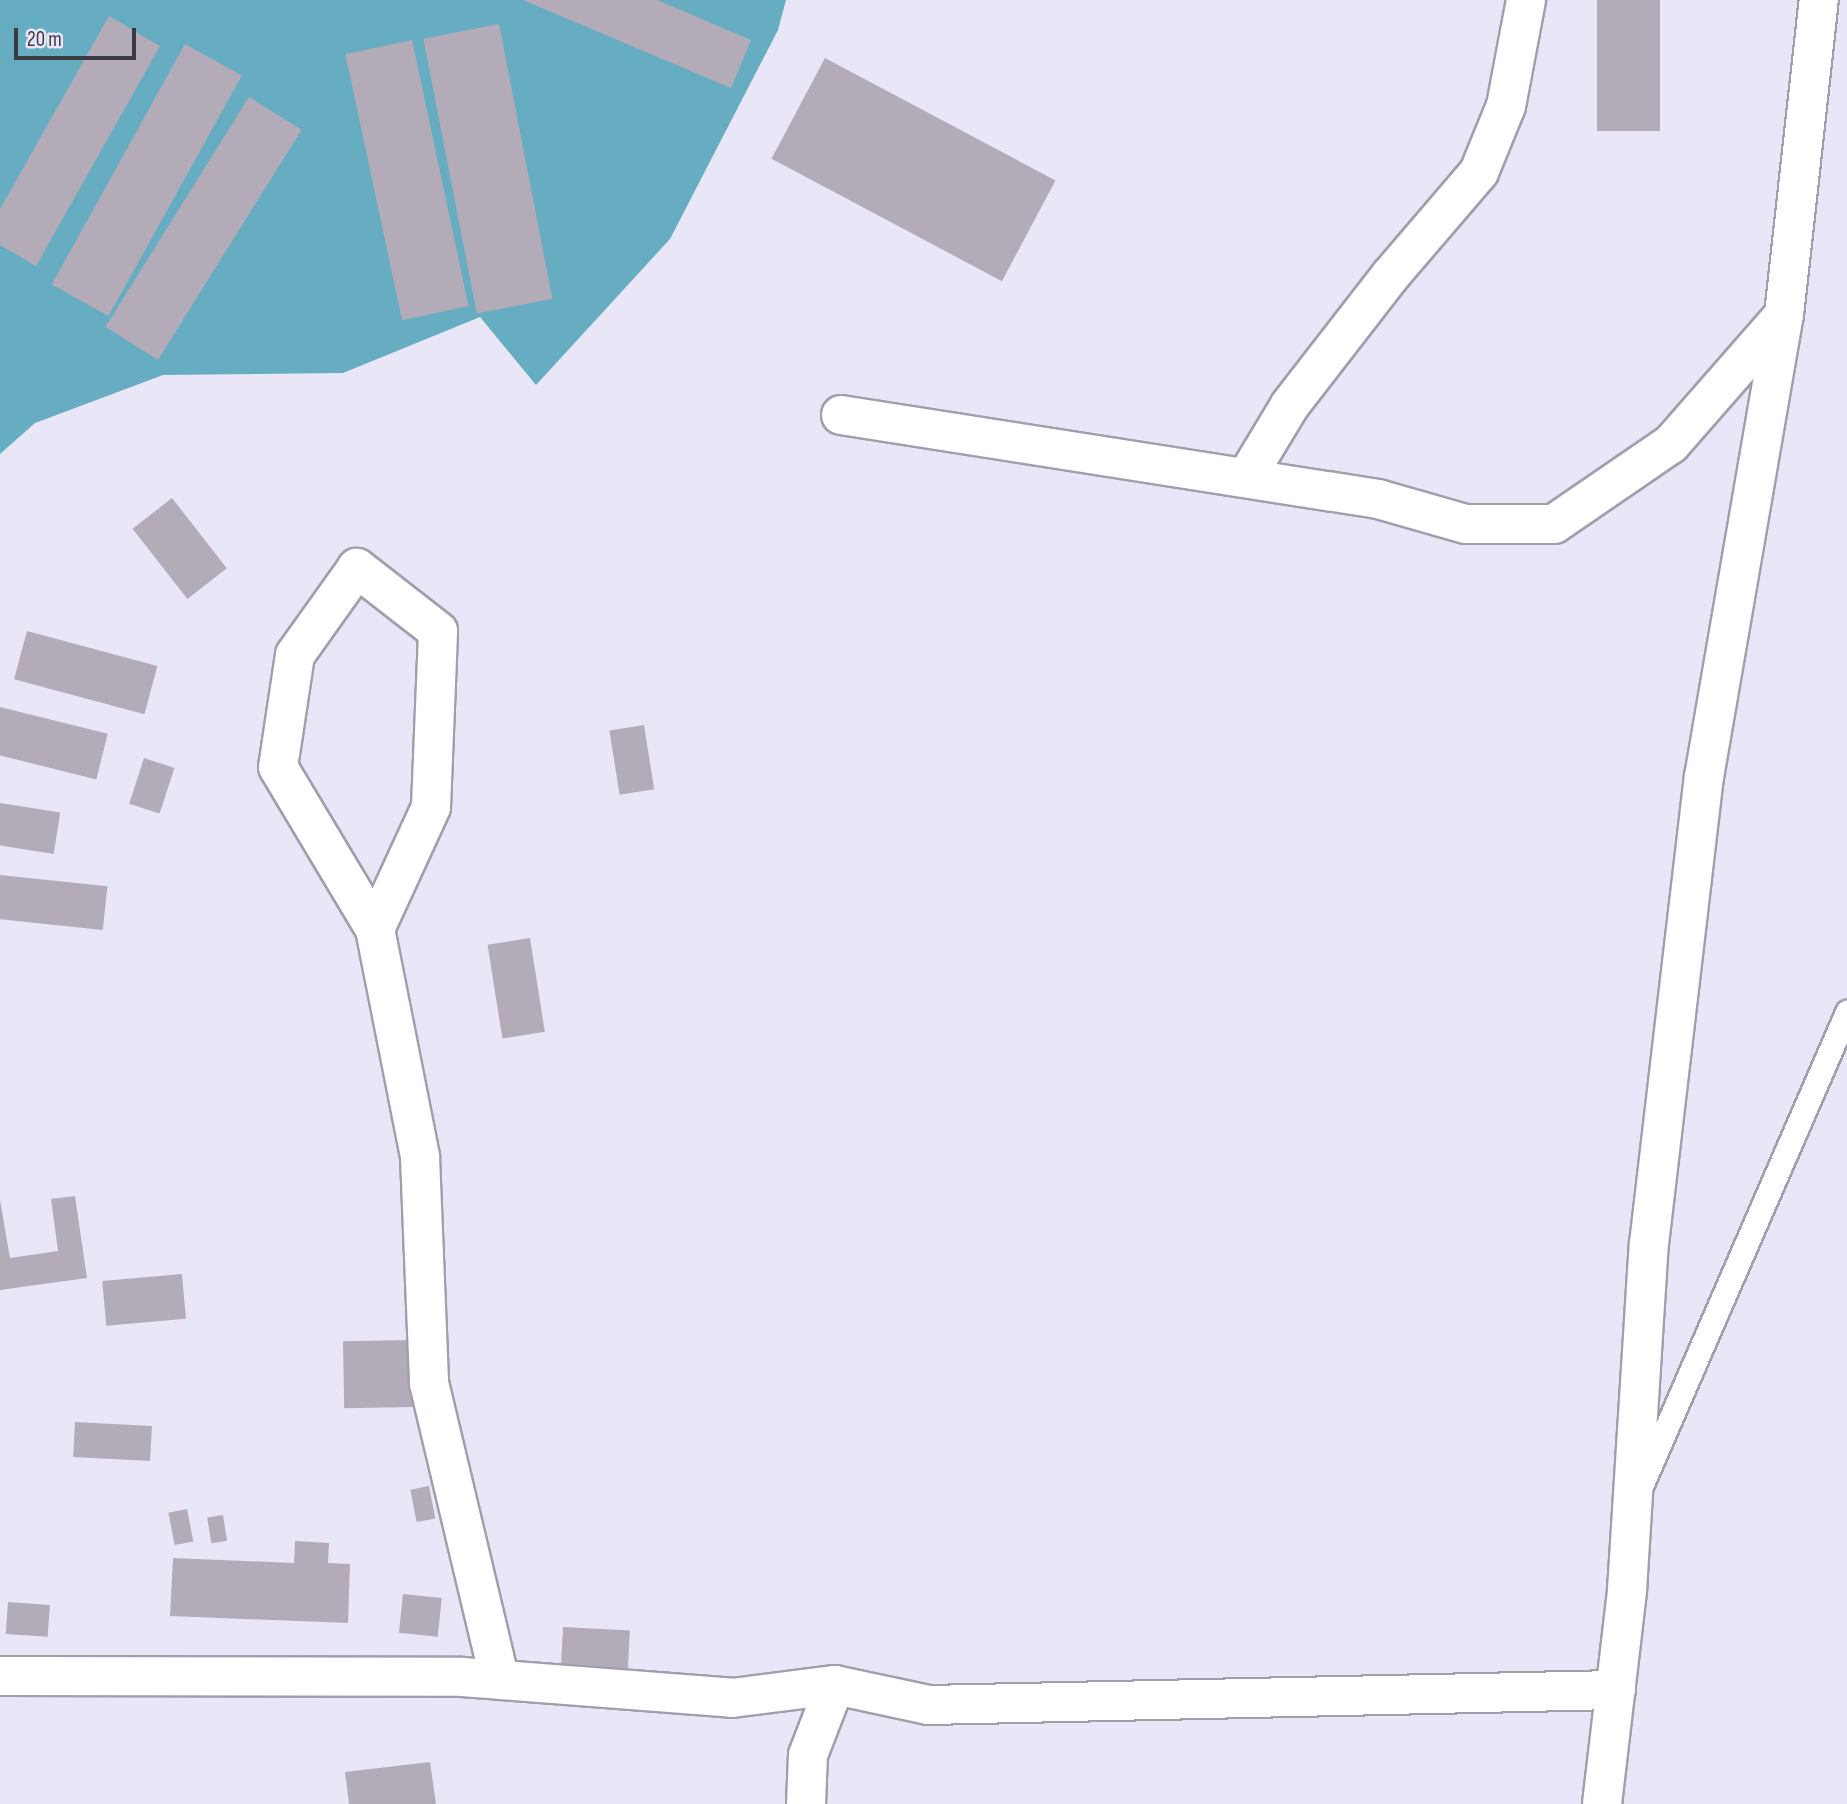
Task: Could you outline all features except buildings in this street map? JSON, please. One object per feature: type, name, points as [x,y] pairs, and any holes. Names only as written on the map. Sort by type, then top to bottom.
[{"type":"street","points":[[1246,478],[1298,394],[1479,172],[1506,106],[1526,0]]},
{"type":"street","points":[[1602,1804],[1616,1690],[1632,1509],[1649,1244],[1704,777],[1784,315],[1819,0]]},
{"type":"street","points":[[841,415],[1378,499],[1466,524],[1554,524],[1671,444],[1784,315]]},
{"type":"street","points":[[375,929],[431,807],[438,631],[357,568],[295,655],[278,767],[375,929],[419,1157],[429,1383],[500,1679]]},
{"type":"street","points":[[0,1676],[500,1679],[732,1698],[835,1685],[928,1705],[1616,1690]]},
{"type":"street","points":[[806,1804],[808,1755],[835,1685]]},
{"type":"lane","points":[[1632,1509],[1847,1012]]},
{"type":"water","points":[[0,0],[786,0],[778,30],[670,239],[536,385],[480,317],[343,373],[163,375],[35,423],[0,454]]}]
